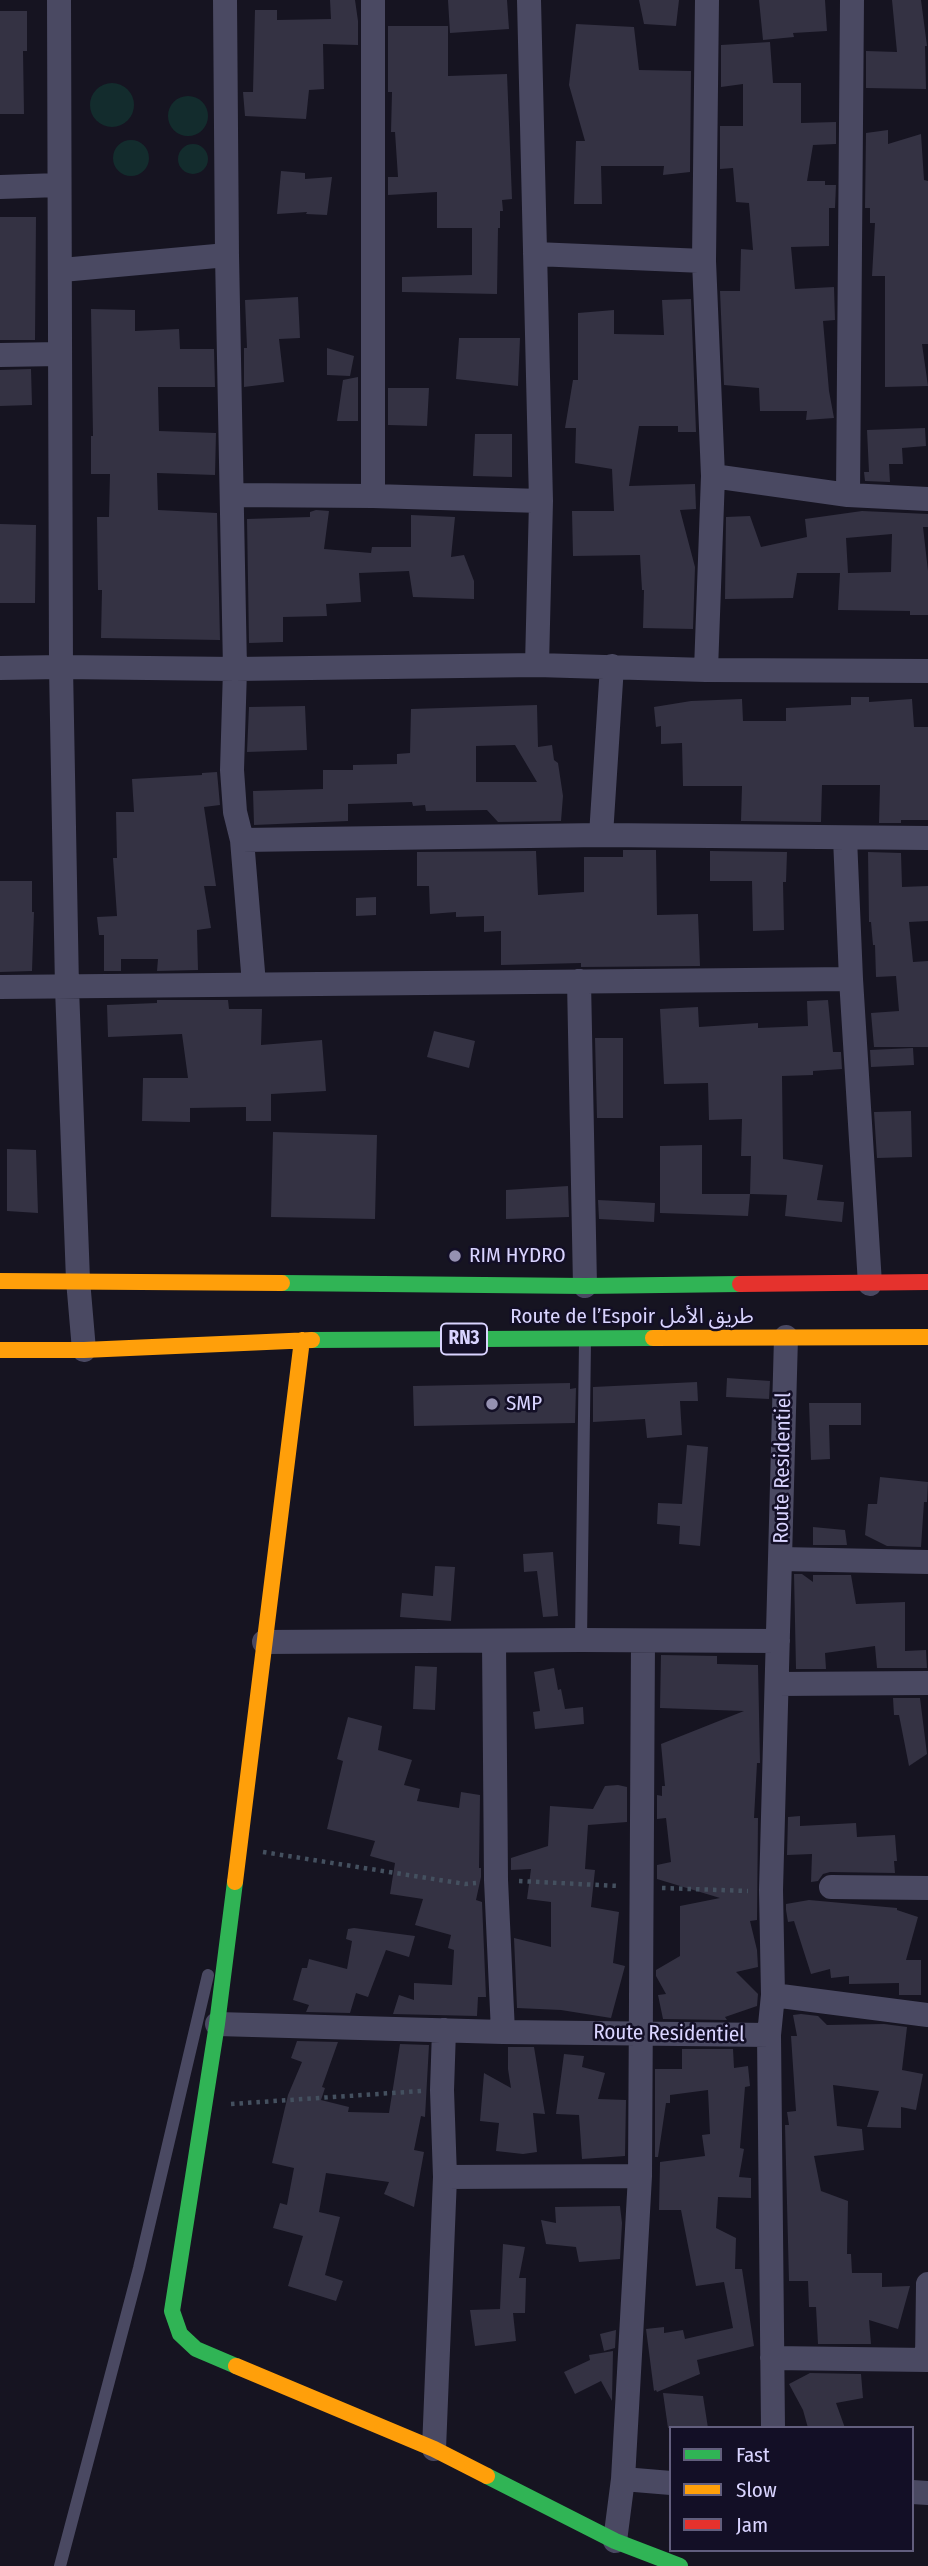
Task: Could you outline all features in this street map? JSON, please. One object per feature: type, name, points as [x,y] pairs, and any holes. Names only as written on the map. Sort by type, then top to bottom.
[{"type":"main road","name":"Route de l’Espoir طريق الأمل","points":[[0,1281],[586,1286],[928,1282]]},
{"type":"main road","name":"Route de l’Espoir طريق الأمل","points":[[0,1350],[84,1350],[302,1340],[928,1338]]},
{"type":"main road","points":[[302,1340],[300,1374],[217,2024],[172,2311],[180,2334],[196,2349],[434,2449],[615,2541],[680,2566]]},
{"type":"street","points":[[59,0],[62,270],[61,667],[67,988],[78,1280],[84,1350]]},
{"type":"street","points":[[225,0],[235,669],[232,770],[235,812],[242,840],[254,984]]},
{"type":"street","points":[[373,0],[373,496]]},
{"type":"street","points":[[530,0],[541,501],[537,664]]},
{"type":"street","points":[[706,670],[713,476],[704,261],[707,0]]},
{"type":"street","points":[[848,495],[852,0]]},
{"type":"street","points":[[0,187],[59,185]]},
{"type":"street","points":[[535,254],[704,261]]},
{"type":"street","points":[[62,270],[227,255]]},
{"type":"street","points":[[0,355],[60,354]]},
{"type":"street","points":[[713,476],[848,495],[928,499]]},
{"type":"street","points":[[232,495],[541,501]]},
{"type":"street","points":[[0,668],[235,669],[537,664],[706,670],[928,671]]},
{"type":"street","points":[[601,835],[612,666]]},
{"type":"street","points":[[242,840],[601,835],[928,838]]},
{"type":"street","points":[[845,838],[870,1284]]},
{"type":"street","points":[[0,987],[851,979]]},
{"type":"street","points":[[579,981],[586,1286]]},
{"type":"street","name":"Route Residentiel","points":[[217,2024],[503,2032],[769,2035],[773,1995],[771,1890],[786,1337]]},
{"type":"street","points":[[781,1559],[928,1562]]},
{"type":"street","points":[[615,2541],[623,2479],[640,2176],[643,1641]]},
{"type":"street","points":[[264,1642],[778,1641]]},
{"type":"street","points":[[494,1642],[496,1880],[503,2032]]},
{"type":"street","points":[[778,1684],[928,1683]]},
{"type":"street","points":[[831,1887],[928,1888]]},
{"type":"street","points":[[773,1995],[928,2014]]},
{"type":"street","points":[[434,2449],[445,2177],[442,2090],[444,2030]]},
{"type":"street","points":[[769,2035],[773,2426]]},
{"type":"street","points":[[445,2177],[640,2176]]},
{"type":"street","points":[[772,2358],[928,2360],[928,2284]]},
{"type":"street","points":[[623,2479],[669,2483]]},
{"type":"lane","points":[[581,1640],[585,1339]]},
{"type":"lane","points":[[60,2566],[139,2268],[238,1848]]},
{"type":"path","points":[[205,2106],[442,2090]]},
{"type":"green space","points":[[112,83],[127,90],[134,105],[127,120],[112,127],[97,120],[90,105],[97,90]]},
{"type":"green space","points":[[188,96],[202,102],[208,116],[202,130],[188,136],[174,130],[168,116],[174,102]]},
{"type":"green space","points":[[131,140],[143,146],[149,158],[143,170],[131,176],[119,170],[113,158],[119,146]]},
{"type":"green space","points":[[193,144],[204,148],[208,159],[204,170],[193,174],[182,170],[178,159],[182,148]]},
{"type":"building","points":[[330,0],[355,0],[358,45],[323,44],[324,89],[309,90],[306,119],[245,116],[243,92],[253,92],[255,10],[277,10],[277,20],[331,19]]},
{"type":"building","points":[[448,0],[507,0],[509,29],[450,33]]},
{"type":"building","points":[[639,0],[679,0],[676,26],[644,24]]},
{"type":"building","points":[[759,0],[825,0],[827,31],[793,33],[794,37],[763,40]]},
{"type":"building","points":[[892,0],[921,0],[927,46],[926,89],[866,88],[866,51],[897,52]]},
{"type":"building","points":[[0,11],[27,11],[27,51],[23,51],[24,114],[0,114]]},
{"type":"building","points":[[576,24],[634,27],[639,70],[691,71],[690,172],[663,175],[664,166],[601,166],[602,204],[574,204],[576,141],[585,141],[569,85]]},
{"type":"building","points":[[388,26],[448,26],[448,76],[507,74],[512,199],[502,200],[503,211],[500,211],[497,294],[402,292],[402,277],[472,275],[472,228],[437,228],[437,192],[388,195],[388,177],[398,177],[395,132],[391,132],[392,92],[388,92]]},
{"type":"building","points":[[770,42],[773,83],[801,83],[801,123],[836,122],[836,144],[813,145],[807,181],[825,181],[825,185],[836,185],[835,208],[829,208],[829,246],[791,247],[795,289],[834,287],[835,320],[823,321],[834,418],[806,420],[807,411],[760,411],[759,388],[724,385],[720,291],[740,291],[741,249],[753,250],[749,203],[736,202],[733,168],[720,169],[720,126],[743,126],[743,84],[721,87],[721,45]]},
{"type":"building","points":[[888,130],[888,144],[921,134],[924,180],[928,181],[928,344],[922,344],[928,386],[885,387],[885,276],[872,276],[875,223],[870,223],[870,208],[865,208],[866,133]]},
{"type":"building","points":[[281,171],[305,173],[305,179],[332,177],[327,215],[306,214],[307,212],[277,214]]},
{"type":"building","points":[[0,217],[36,217],[35,340],[0,340]]},
{"type":"building","points":[[298,297],[300,338],[279,339],[284,382],[244,387],[244,348],[247,348],[245,300]]},
{"type":"building","points":[[691,299],[696,432],[678,432],[678,426],[639,426],[629,486],[695,484],[696,509],[680,510],[695,567],[693,629],[643,628],[644,590],[640,555],[573,556],[572,511],[614,511],[612,469],[575,463],[576,428],[565,428],[573,380],[578,380],[578,313],[614,310],[614,334],[664,335],[662,300]]},
{"type":"building","points":[[91,309],[135,310],[135,331],[179,329],[180,349],[214,349],[215,387],[158,387],[159,431],[216,433],[215,475],[157,473],[158,510],[217,513],[220,640],[101,638],[102,590],[98,590],[97,517],[109,517],[110,474],[91,474]]},
{"type":"building","points":[[459,338],[520,338],[518,386],[456,379]]},
{"type":"building","points":[[327,348],[354,356],[350,376],[327,375]]},
{"type":"building","points":[[31,369],[32,405],[0,406],[0,370]]},
{"type":"building","points":[[358,377],[358,421],[337,421],[343,380]]},
{"type":"building","points":[[388,388],[429,388],[427,426],[388,425]]},
{"type":"building","points":[[925,428],[926,446],[902,448],[903,464],[889,464],[890,482],[865,481],[864,472],[869,472],[867,430]]},
{"type":"building","points":[[475,434],[512,434],[512,477],[473,476]]},
{"type":"building","points":[[329,511],[324,549],[371,553],[372,547],[411,547],[411,515],[455,517],[451,557],[464,555],[474,581],[474,599],[413,597],[409,571],[359,573],[361,602],[326,604],[327,616],[283,617],[283,642],[249,643],[247,519],[310,517],[310,512]]},
{"type":"building","points":[[862,511],[928,514],[928,527],[923,527],[928,571],[928,615],[910,615],[910,611],[838,610],[840,573],[797,573],[793,598],[725,599],[726,517],[750,516],[761,547],[807,537],[805,519]],"holes":[[[892,534],[891,572],[848,573],[846,538]]]},
{"type":"building","points":[[0,524],[36,525],[35,603],[0,603]]},
{"type":"building","points":[[851,697],[869,697],[869,702],[912,699],[914,727],[928,727],[928,820],[879,823],[880,785],[822,785],[821,822],[741,821],[742,786],[683,786],[682,743],[661,744],[661,726],[656,727],[654,707],[691,701],[742,699],[743,721],[786,721],[786,708],[851,705]]},
{"type":"building","points":[[537,705],[538,747],[552,745],[554,760],[558,763],[563,796],[561,821],[498,822],[487,810],[426,811],[425,805],[413,806],[412,802],[348,804],[348,821],[254,825],[253,791],[323,789],[323,770],[353,770],[353,765],[397,764],[397,754],[410,753],[411,709]],"holes":[[[515,745],[537,782],[476,782],[476,746]]]},
{"type":"building","points":[[305,706],[307,750],[247,752],[249,707]]},
{"type":"building","points":[[217,772],[220,805],[204,807],[216,886],[204,886],[211,928],[197,930],[198,970],[157,971],[158,959],[121,959],[121,971],[104,971],[104,935],[99,935],[97,917],[117,916],[113,858],[117,858],[116,812],[134,812],[132,779]]},
{"type":"building","points":[[623,850],[656,850],[657,915],[698,914],[700,966],[581,967],[581,963],[501,965],[501,931],[484,932],[484,916],[456,917],[456,912],[430,914],[429,886],[417,886],[417,852],[536,851],[538,895],[584,892],[584,857],[623,857]]},
{"type":"building","points":[[710,851],[787,852],[786,882],[783,882],[784,930],[753,931],[752,881],[710,881]]},
{"type":"building","points":[[868,852],[901,853],[902,887],[928,886],[928,921],[909,922],[913,962],[928,961],[928,1047],[874,1047],[871,1013],[899,1011],[896,976],[876,977],[875,945],[869,922]]},
{"type":"building","points":[[0,881],[32,881],[32,971],[0,972]]},
{"type":"building","points":[[376,897],[376,915],[356,916],[356,898]]},
{"type":"building","points":[[157,1000],[228,1000],[229,1009],[262,1009],[261,1045],[322,1040],[326,1091],[271,1094],[271,1121],[246,1121],[246,1107],[190,1108],[190,1122],[142,1121],[143,1078],[188,1078],[182,1034],[108,1037],[107,1005],[157,1003]]},
{"type":"building","points":[[828,1000],[833,1052],[841,1052],[842,1069],[813,1071],[813,1075],[782,1076],[783,1159],[823,1165],[817,1200],[844,1202],[842,1222],[785,1216],[787,1195],[750,1194],[751,1156],[741,1156],[742,1119],[709,1120],[708,1083],[664,1084],[660,1009],[698,1007],[699,1027],[758,1023],[758,1028],[808,1026],[807,1001]]},
{"type":"building","points":[[434,1031],[475,1041],[469,1068],[427,1057]]},
{"type":"building","points":[[595,1038],[623,1038],[623,1118],[597,1118]]},
{"type":"building","points":[[913,1048],[914,1065],[871,1067],[870,1050]]},
{"type":"building","points":[[911,1111],[912,1157],[877,1158],[874,1112]]},
{"type":"building","points":[[273,1132],[377,1135],[375,1219],[271,1217]]},
{"type":"building","points":[[702,1145],[702,1194],[750,1194],[748,1216],[660,1213],[660,1146]]},
{"type":"building","points":[[7,1149],[36,1150],[38,1213],[7,1211]]},
{"type":"building","points":[[568,1186],[569,1217],[506,1219],[506,1190]]},
{"type":"building","points":[[598,1200],[655,1203],[654,1222],[599,1219]]},
{"type":"building","points":[[727,1378],[770,1381],[769,1399],[726,1397]]},
{"type":"building","points":[[697,1382],[698,1401],[680,1401],[682,1435],[647,1438],[645,1419],[593,1422],[593,1387]]},
{"type":"building","name":"SMP","points":[[570,1383],[570,1389],[576,1388],[575,1423],[414,1426],[413,1386]]},
{"type":"building","points":[[809,1403],[861,1403],[861,1425],[829,1425],[830,1459],[811,1460]]},
{"type":"building","points":[[687,1445],[708,1447],[700,1546],[679,1544],[680,1526],[657,1524],[658,1503],[682,1504]]},
{"type":"building","points":[[880,1477],[928,1482],[921,1547],[887,1546],[865,1535],[868,1504],[877,1504]]},
{"type":"building","points":[[813,1527],[845,1530],[847,1545],[813,1545]]},
{"type":"building","points":[[553,1552],[558,1616],[543,1617],[537,1571],[524,1572],[523,1554]]},
{"type":"building","points":[[435,1566],[455,1567],[451,1621],[400,1617],[402,1593],[433,1596]]},
{"type":"building","points":[[794,1574],[802,1574],[813,1582],[813,1575],[851,1575],[856,1604],[905,1602],[905,1651],[926,1650],[927,1668],[877,1668],[875,1646],[825,1653],[826,1669],[796,1669]]},
{"type":"building","points":[[661,1655],[717,1656],[717,1664],[758,1665],[760,1763],[757,1763],[754,1818],[758,1818],[757,1920],[750,1921],[758,1967],[736,1972],[758,1994],[757,2006],[725,2017],[727,2020],[663,2019],[658,1995],[666,1994],[656,1976],[656,1970],[680,1956],[680,1906],[720,1898],[657,1879],[657,1865],[671,1862],[666,1818],[657,1819],[657,1795],[662,1796],[662,1786],[665,1786],[661,1744],[744,1711],[660,1708]]},
{"type":"building","points":[[415,1666],[437,1667],[435,1710],[413,1709]]},
{"type":"building","points":[[554,1668],[565,1709],[583,1707],[584,1724],[535,1729],[533,1712],[540,1711],[534,1672]]},
{"type":"building","points":[[893,1698],[920,1698],[927,1754],[909,1766],[899,1715],[894,1715]]},
{"type":"building","points":[[348,1717],[382,1726],[378,1750],[412,1760],[404,1785],[420,1789],[417,1801],[459,1808],[461,1792],[480,1795],[481,1877],[476,1900],[482,1902],[486,1997],[478,1997],[477,2016],[393,2014],[399,1995],[414,2000],[414,1983],[452,1985],[454,1950],[448,1948],[451,1935],[415,1925],[423,1899],[390,1894],[395,1863],[370,1856],[375,1841],[327,1829],[343,1761],[337,1759]]},
{"type":"building","points":[[605,1786],[627,1787],[627,1822],[588,1825],[585,1869],[595,1870],[591,1907],[619,1912],[613,1963],[625,1966],[611,2018],[561,2010],[517,2008],[514,1938],[551,1947],[551,1902],[527,1899],[531,1869],[511,1870],[511,1858],[548,1846],[550,1806],[593,1809]]},
{"type":"building","points":[[800,1816],[800,1826],[856,1823],[857,1837],[895,1835],[895,1873],[830,1872],[823,1874],[818,1881],[811,1882],[812,1854],[787,1855],[788,1817]]},
{"type":"building","points":[[809,1900],[897,1908],[918,1917],[906,1960],[921,1960],[921,1995],[899,1995],[899,1983],[849,1984],[849,1976],[831,1978],[830,1969],[811,1974],[794,1921],[788,1922],[786,1910],[786,1904]]},
{"type":"building","points":[[348,1929],[415,1936],[409,1957],[386,1950],[368,1997],[356,1993],[350,2013],[306,2012],[309,2005],[293,2000],[302,1968],[307,1968],[309,1959],[347,1969],[352,1941],[346,1939]]},
{"type":"building","points":[[793,2015],[818,2016],[827,2025],[884,2024],[907,2027],[902,2070],[923,2074],[916,2110],[901,2107],[901,2128],[867,2127],[879,2091],[833,2085],[837,2126],[862,2129],[864,2150],[814,2156],[821,2191],[848,2201],[847,2254],[851,2254],[852,2273],[882,2273],[882,2287],[910,2286],[898,2329],[869,2320],[871,2344],[818,2344],[816,2307],[809,2307],[808,2281],[789,2281],[785,2125],[789,2125],[787,2112],[796,2111],[791,2036],[797,2036]]},
{"type":"building","points":[[297,2041],[338,2042],[322,2087],[325,2088],[321,2100],[349,2107],[348,2112],[389,2113],[400,2044],[429,2045],[425,2117],[421,2116],[414,2150],[424,2152],[414,2207],[384,2194],[389,2182],[326,2173],[319,2212],[340,2217],[325,2275],[343,2281],[336,2301],[288,2286],[303,2236],[273,2228],[280,2203],[287,2205],[294,2168],[272,2163],[288,2095],[302,2062],[291,2058]]},
{"type":"building","points":[[508,2047],[534,2047],[545,2114],[533,2113],[537,2152],[523,2154],[496,2151],[499,2123],[480,2121],[484,2073],[511,2088]]},
{"type":"building","points":[[682,2049],[733,2049],[734,2068],[748,2066],[750,2086],[745,2087],[740,2148],[744,2149],[739,2177],[751,2178],[751,2198],[718,2197],[716,2228],[736,2238],[735,2269],[742,2269],[754,2346],[697,2360],[700,2374],[657,2392],[654,2391],[646,2329],[664,2327],[664,2333],[683,2330],[685,2339],[733,2328],[724,2282],[696,2286],[681,2210],[659,2210],[660,2162],[705,2156],[702,2135],[710,2134],[708,2090],[670,2095],[670,2103],[666,2103],[658,2157],[655,2157],[655,2069],[682,2069]]},
{"type":"building","points":[[564,2054],[584,2056],[582,2067],[605,2073],[598,2099],[626,2100],[625,2156],[582,2159],[579,2115],[556,2114]]},
{"type":"building","points":[[620,2206],[620,2259],[579,2262],[576,2247],[546,2244],[541,2220],[556,2223],[555,2207]]},
{"type":"building","points":[[503,2244],[525,2247],[519,2278],[526,2278],[525,2313],[513,2313],[516,2341],[475,2346],[470,2310],[500,2309]]},
{"type":"building","points":[[616,2330],[615,2348],[604,2351],[600,2334]]},
{"type":"building","points":[[613,2351],[612,2401],[601,2381],[575,2394],[564,2372],[590,2360],[589,2355]]},
{"type":"building","points":[[810,2373],[861,2374],[863,2398],[836,2403],[844,2426],[807,2426],[803,2410],[789,2384]]},
{"type":"building","points":[[663,2393],[703,2396],[708,2426],[668,2428]]},
{"type":"traffic: fast","points":[[282,1283],[585,1286],[740,1284]]},
{"type":"traffic: fast","points":[[312,1340],[653,1338]]},
{"type":"traffic: fast","points":[[235,1882],[217,2024],[172,2311],[180,2334],[196,2349],[236,2366]]},
{"type":"traffic: fast","points":[[487,2476],[615,2541],[680,2566]]},
{"type":"traffic: slow","points":[[0,1281],[282,1283]]},
{"type":"traffic: slow","points":[[653,1338],[928,1337]]},
{"type":"traffic: slow","points":[[235,1882],[302,1340]]},
{"type":"traffic: slow","points":[[0,1350],[84,1350],[312,1340]]},
{"type":"traffic: slow","points":[[236,2366],[434,2449],[487,2476]]},
{"type":"traffic: jam","points":[[740,1284],[928,1282]]},
{"type":"place","name":"RIM HYDRO","points":[[455,1256]]},
{"type":"place","name":"SMP","points":[[492,1404]]}]
